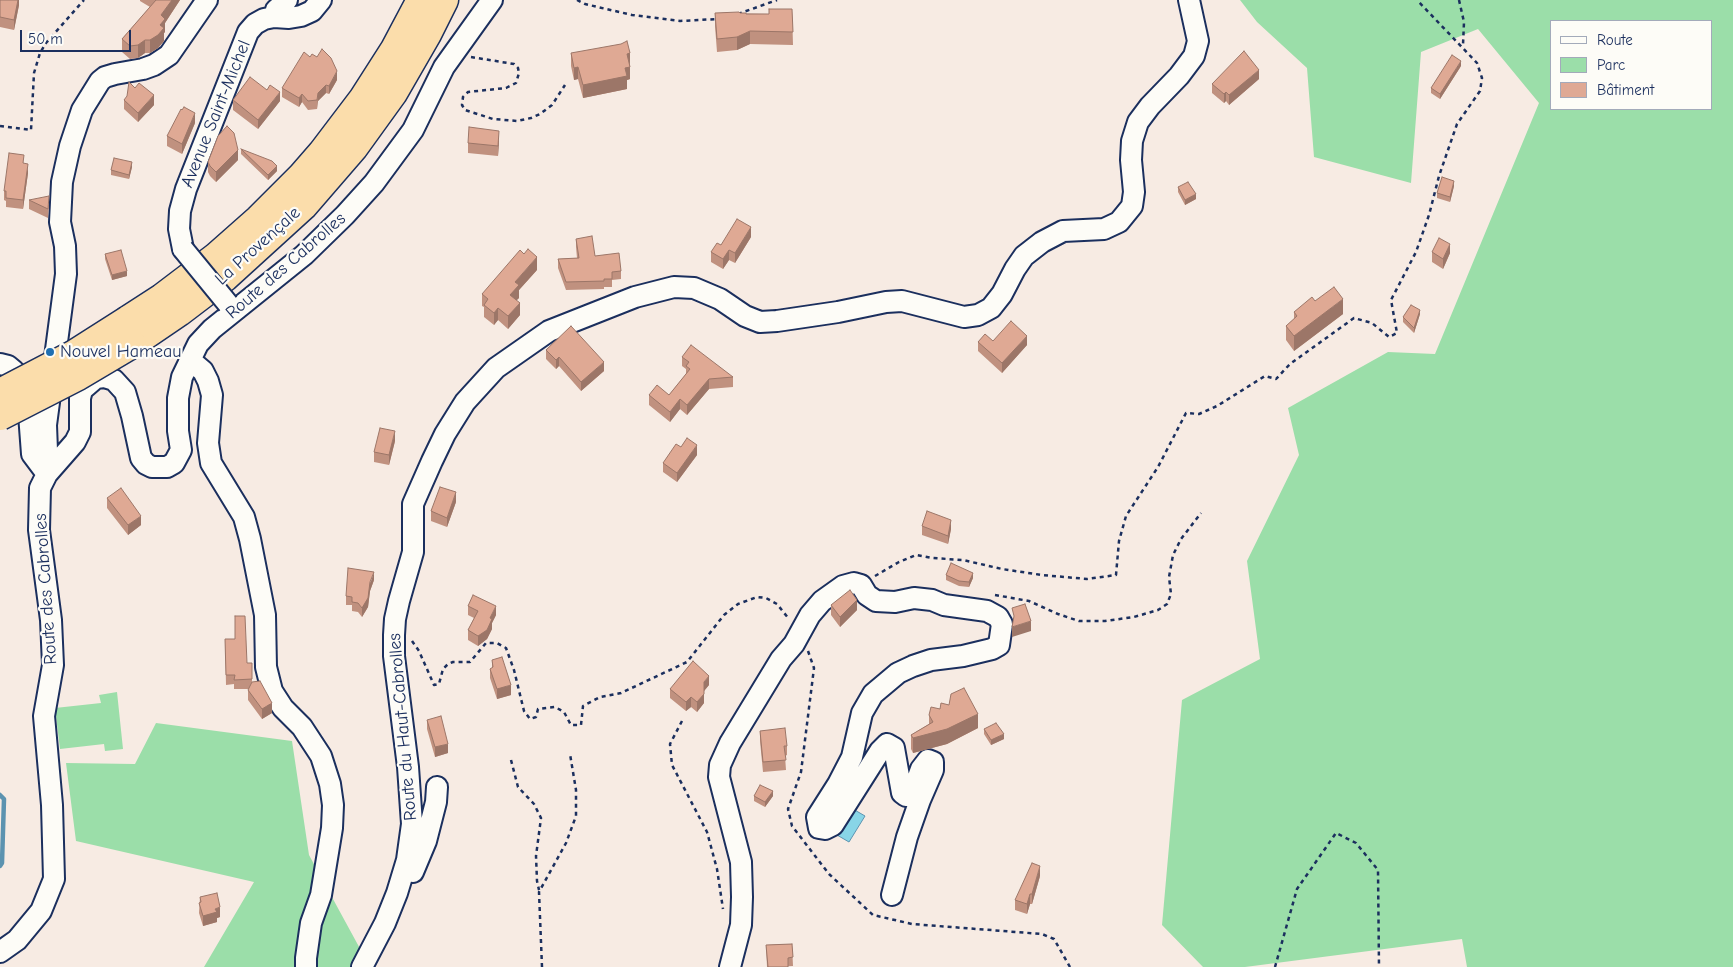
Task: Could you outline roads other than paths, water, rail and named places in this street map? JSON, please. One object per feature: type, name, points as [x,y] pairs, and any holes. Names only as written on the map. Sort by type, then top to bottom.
[{"type":"highway","name":"La Provençale","points":[[0,416],[78,376],[130,332],[162,298],[222,252],[259,220],[302,176],[342,128],[395,49],[421,0]]},
{"type":"highway","name":"La Provençale","points":[[0,393],[73,355],[130,332],[225,277],[303,206],[354,147],[393,93],[444,0]]},
{"type":"street","points":[[51,469],[47,451],[46,425],[66,274],[65,246],[60,222],[62,182],[70,146],[82,110],[100,81],[105,77],[115,74],[144,70],[170,55],[207,0]]},
{"type":"street","points":[[274,17],[276,10],[287,0]]},
{"type":"street","name":"Avenue Saint-Michel","points":[[231,308],[183,248],[179,229],[180,211],[186,189],[197,156],[248,32],[255,24],[264,19],[301,16],[312,11],[321,0]]},
{"type":"street","name":"Route des Cabrolles","points":[[0,952],[18,940],[41,910],[54,879],[52,805],[44,716],[53,666],[53,647],[39,530],[40,488],[51,469],[75,442],[80,432],[80,398],[82,390],[96,378],[104,377],[114,380],[125,392],[141,458],[152,467],[167,467],[174,463],[179,457],[181,450],[178,431],[178,398],[182,376],[198,344],[231,308],[281,275],[309,250],[374,183],[413,130],[453,53],[492,0]]},
{"type":"street","name":"Route du Haut-Cabrolles","points":[[363,967],[385,923],[402,878],[407,860],[412,824],[408,767],[394,656],[395,619],[413,552],[414,504],[445,434],[465,402],[496,368],[549,331],[635,297],[674,287],[694,288],[720,299],[745,316],[760,322],[838,312],[886,302],[902,301],[964,317],[978,315],[991,308],[1002,294],[1024,256],[1042,242],[1063,231],[1104,229],[1119,222],[1132,206],[1134,192],[1131,160],[1132,141],[1138,122],[1150,106],[1179,76],[1194,56],[1198,41],[1189,0]]},
{"type":"street","points":[[190,360],[203,371],[212,396],[208,443],[211,463],[244,517],[250,538],[265,615],[266,667],[272,691],[282,708],[302,728],[321,756],[330,784],[333,805],[332,828],[321,895],[311,923],[306,967]]},
{"type":"street","points":[[0,364],[8,366],[14,371],[29,414],[32,454],[51,469]]},
{"type":"street","points":[[730,967],[741,925],[741,862],[719,777],[720,765],[730,743],[781,659],[797,639],[810,615],[822,601],[843,586],[854,583],[861,585],[867,595],[876,601],[895,602],[914,598],[932,600],[944,605],[987,611],[998,617],[1002,624],[999,645],[992,649],[963,656],[931,660],[913,666],[898,673],[873,694],[862,712],[852,757],[838,784],[817,817],[819,828],[825,829],[833,825],[880,751],[887,744],[894,748],[902,792],[906,796],[912,794],[921,769],[928,760],[933,762],[934,770],[920,800],[907,838],[892,895]]},
{"type":"street","points":[[402,878],[411,876],[426,841],[436,802],[437,786]]},
{"type":"water","points":[[853,809],[865,816],[849,842],[837,835]]},
{"type":"waterway","points":[[0,795],[4,799],[2,863],[0,866]]},
{"type":"place","name":"Nouvel Hameau","points":[[50,352]]}]
